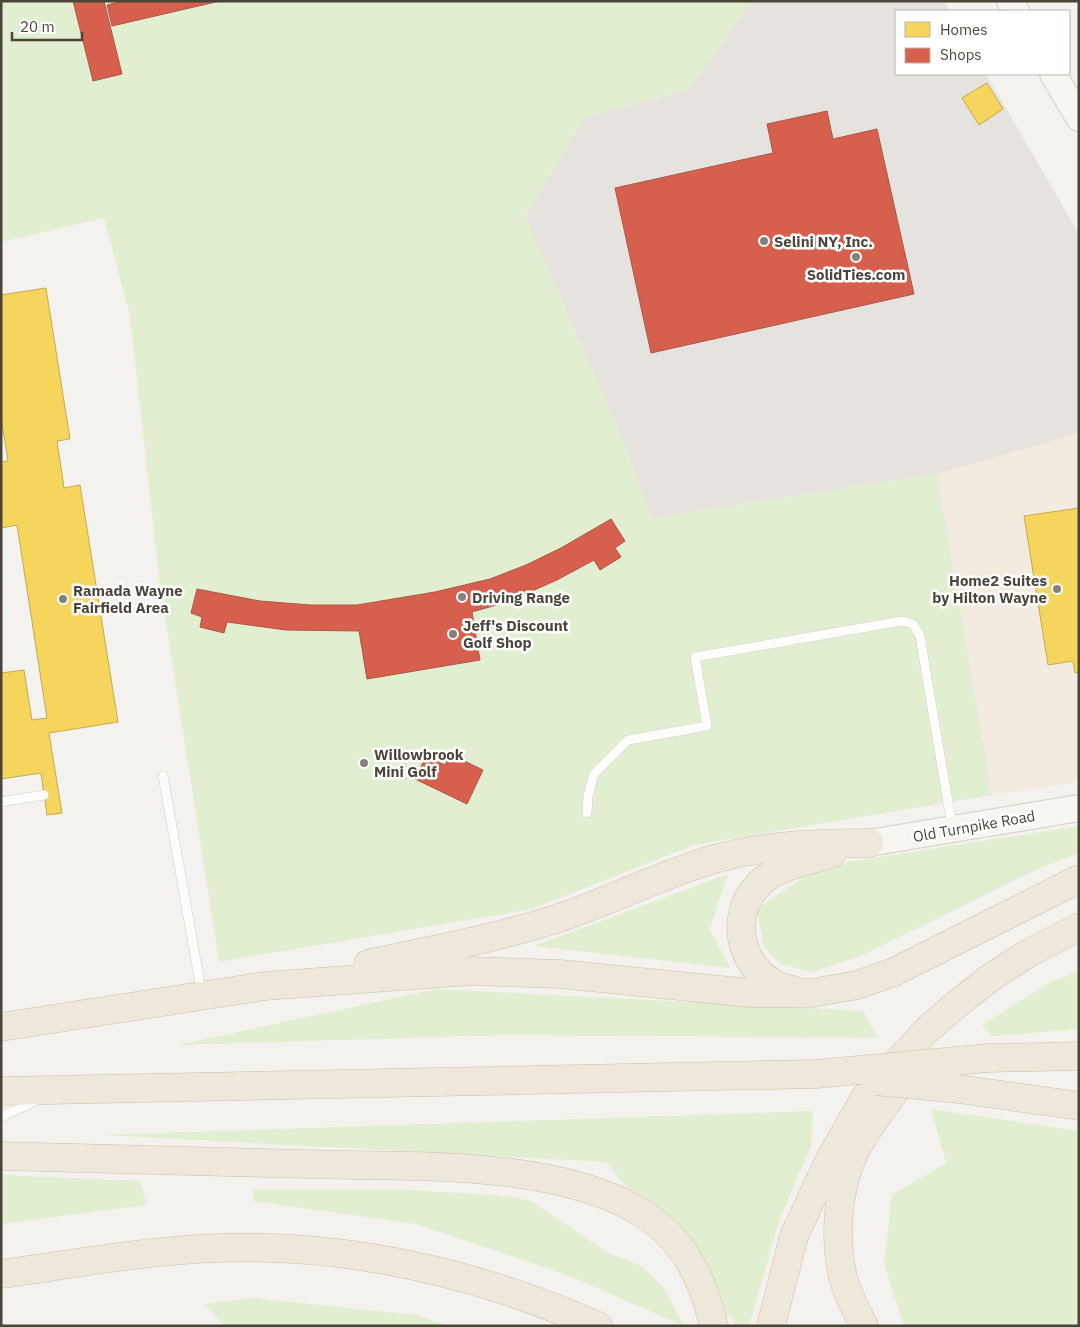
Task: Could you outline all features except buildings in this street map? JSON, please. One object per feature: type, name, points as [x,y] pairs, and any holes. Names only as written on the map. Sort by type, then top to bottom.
[{"type":"highway","points":[[1,1027],[265,986],[512,932],[597,905],[711,860],[782,846],[816,843],[869,843]]},
{"type":"highway","points":[[812,994],[787,989],[760,975],[743,947],[740,928],[743,910],[750,895],[760,883],[774,874],[793,865],[869,843]]},
{"type":"highway","points":[[265,986],[470,971],[517,971],[750,993],[812,994],[856,985],[894,972],[1079,879]]},
{"type":"highway","points":[[771,1326],[794,1236],[830,1159],[866,1096],[902,1055],[957,1004],[990,978],[1027,954],[1079,927]]},
{"type":"highway","points":[[864,1326],[843,1278],[839,1253],[841,1201],[848,1172],[861,1140],[957,1004]]},
{"type":"highway","points":[[1,1091],[816,1074],[988,1058],[1079,1056]]},
{"type":"highway","points":[[816,1074],[1079,1106]]},
{"type":"highway","points":[[1,1156],[435,1168],[516,1174],[567,1183],[615,1198],[642,1213],[666,1230],[685,1251],[698,1276],[714,1326]]},
{"type":"highway","points":[[1,1274],[215,1248],[319,1251],[372,1258],[482,1282],[533,1298],[598,1326]]},
{"type":"street","points":[[1055,75],[1079,118]]},
{"type":"street","name":"Old Turnpike Road","points":[[869,843],[1079,808]]},
{"type":"lane","points":[[587,813],[588,796],[594,774],[628,740],[706,726],[695,657],[902,621],[913,624],[920,636],[952,830]]},
{"type":"lane","points":[[163,776],[202,996]]},
{"type":"lane","points":[[1,802],[44,795]]},
{"type":"lane","points":[[1,1117],[63,1089]]},
{"type":"shaded area","points":[[753,1],[944,1],[949,10],[895,10],[895,75],[987,75],[1079,234],[1079,433],[937,474],[652,518],[623,440],[525,217],[585,117],[688,90]]},
{"type":"shaded area","points":[[1079,433],[1079,782],[992,795],[926,475]]},
{"type":"green space","points":[[1,1],[753,1],[688,90],[585,117],[525,217],[623,440],[652,518],[937,474],[992,795],[694,845],[532,909],[219,962],[160,585],[130,316],[104,218],[1,242]]},
{"type":"green space","points":[[1079,826],[1079,853],[1038,869],[863,955],[813,972],[780,964],[764,947],[757,909],[820,866]]},
{"type":"green space","points":[[728,874],[710,929],[730,968],[534,946]]},
{"type":"green space","points":[[1079,971],[1079,1029],[993,1036],[982,1025],[1049,983]]},
{"type":"green space","points":[[437,989],[863,1011],[878,1038],[502,1035],[177,1045]]},
{"type":"green space","points":[[931,1109],[1079,1131],[1079,1326],[904,1326],[884,1264],[892,1195],[946,1163]]},
{"type":"green space","points":[[813,1111],[811,1146],[780,1218],[749,1326],[735,1326],[731,1314],[727,1315],[709,1268],[680,1227],[655,1204],[626,1185],[606,1162],[102,1135]]},
{"type":"green space","points":[[1,1175],[140,1181],[147,1205],[1,1224]]},
{"type":"green space","points":[[253,1190],[410,1190],[505,1196],[531,1201],[610,1254],[640,1265],[664,1288],[684,1326],[567,1275],[416,1224],[253,1201]]},
{"type":"green space","points":[[252,1298],[416,1315],[448,1326],[224,1326],[204,1304]]},
{"type":"place","name":"Selini NY, Inc.","points":[[764,241]]},
{"type":"place","name":"SolidTies.com","points":[[856,257]]},
{"type":"place","name":"Home2 Suites by Hilton Wayne","points":[[1057,589]]},
{"type":"place","name":"Driving Range","points":[[462,597]]},
{"type":"place","name":"Ramada Wayne Fairfield Area","points":[[63,599]]},
{"type":"place","name":"Jeff's Discount Golf Shop","points":[[453,634]]},
{"type":"place","name":"Willowbrook Mini Golf","points":[[364,763]]}]
